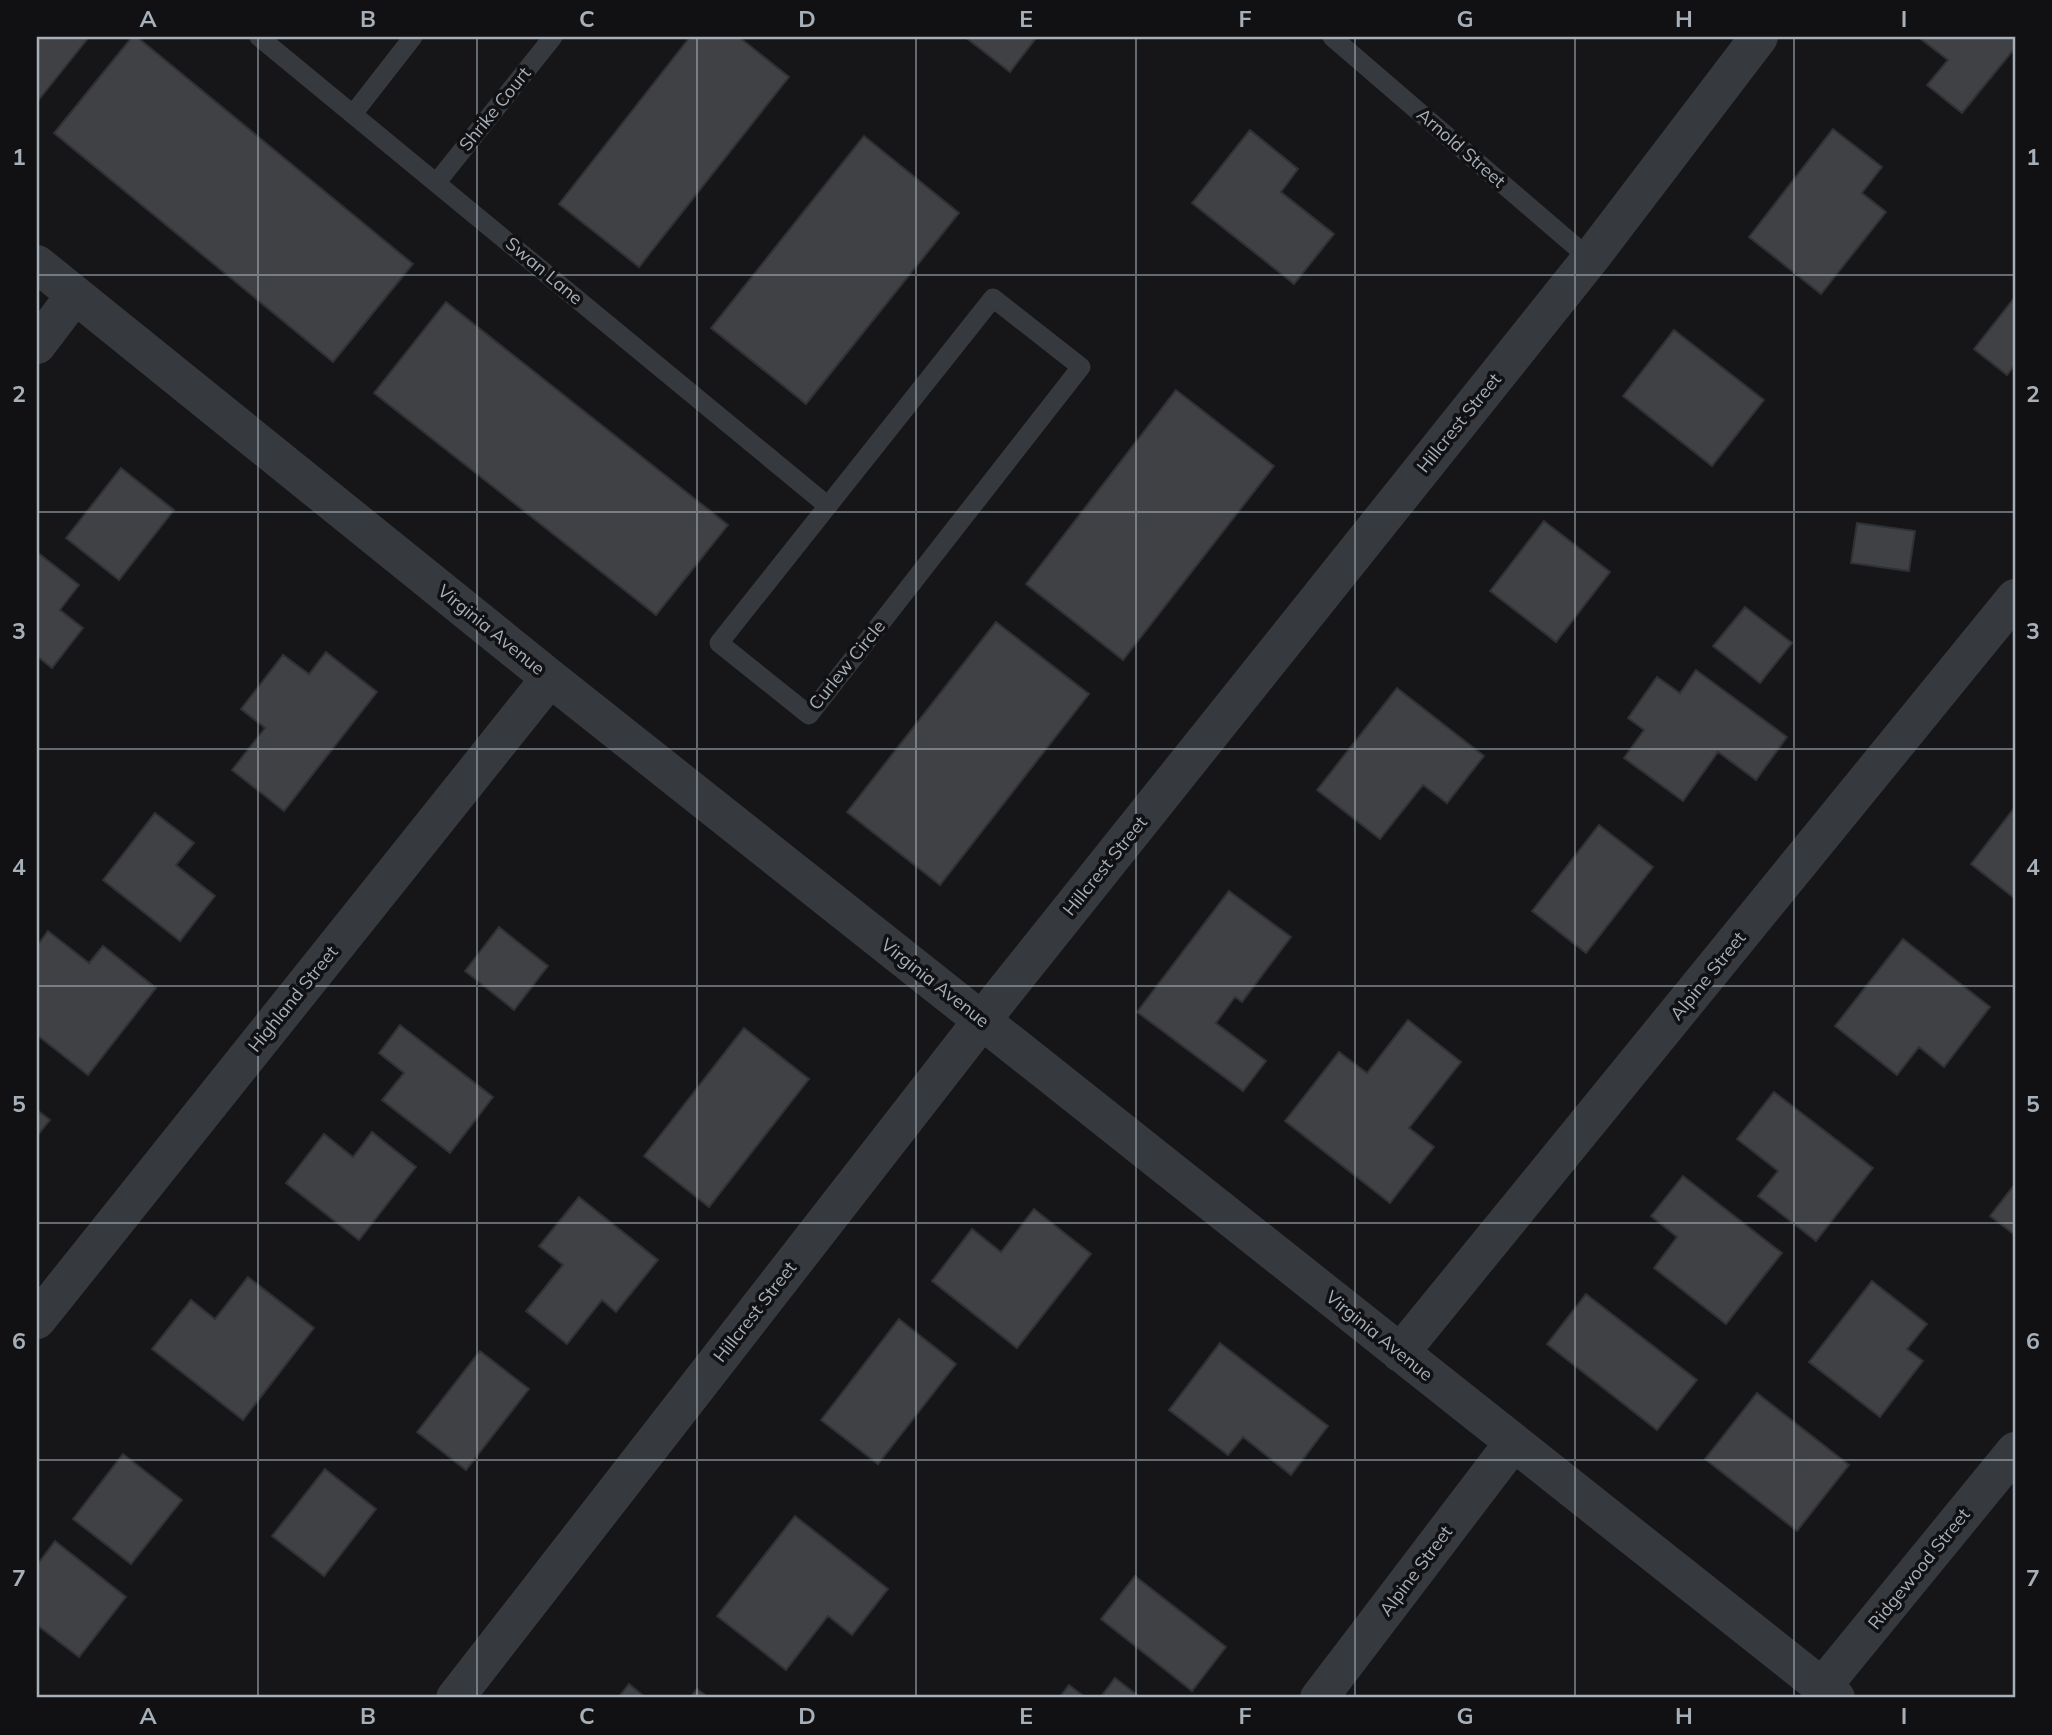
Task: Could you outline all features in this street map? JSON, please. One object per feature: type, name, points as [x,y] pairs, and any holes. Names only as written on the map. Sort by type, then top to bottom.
[{"type":"street","name":"Hillcrest Street","points":[[455,1698],[982,1021],[1590,259],[1759,37]]},
{"type":"street","name":"Virginia Avenue","points":[[37,264],[550,678],[1829,1692]]},
{"type":"street","points":[[37,345],[75,295]]},
{"type":"street","name":"Alpine Street","points":[[1400,1353],[2015,598]]},
{"type":"street","name":"Highland Street","points":[[37,1320],[550,678]]},
{"type":"street","name":"Alpine Street","points":[[1320,1698],[1513,1443]]},
{"type":"street","name":"Ridgewood Street","points":[[1829,1692],[2015,1451]]},
{"type":"lane","name":"Swan Lane","points":[[260,37],[828,506]]},
{"type":"lane","points":[[353,114],[413,37]]},
{"type":"lane","name":"Shrike Court","points":[[438,182],[553,37]]},
{"type":"lane","name":"Arnold Street","points":[[1332,37],[1590,259]]},
{"type":"lane","name":"Curlew Circle","points":[[993,298],[1081,368],[809,715],[719,643],[828,506],[993,298]]},
{"type":"building","points":[[37,37],[89,37],[37,102]]},
{"type":"building","points":[[132,37],[137,37],[413,264],[333,362],[54,133]]},
{"type":"building","points":[[690,37],[739,37],[789,77],[639,267],[559,204]]},
{"type":"building","points":[[965,37],[1037,37],[1010,72]]},
{"type":"building","points":[[1918,37],[2013,37],[2015,48],[1962,113],[1927,85],[1948,60]]},
{"type":"building","points":[[1833,129],[1882,167],[1862,193],[1886,212],[1821,294],[1749,237]]},
{"type":"building","points":[[1250,130],[1298,169],[1281,192],[1334,234],[1294,284],[1192,203]]},
{"type":"building","points":[[864,136],[959,213],[806,404],[711,328]]},
{"type":"building","points":[[2015,297],[2015,365],[2007,375],[1974,349]]},
{"type":"building","points":[[446,302],[728,525],[656,615],[374,393]]},
{"type":"building","points":[[1674,330],[1764,400],[1712,466],[1623,396]]},
{"type":"building","points":[[1176,390],[1274,466],[1123,660],[1026,584]]},
{"type":"building","points":[[121,468],[174,510],[119,580],[66,538]]},
{"type":"building","points":[[1544,521],[1610,572],[1556,642],[1490,591]]},
{"type":"building","points":[[1857,523],[1915,531],[1909,571],[1851,563]]},
{"type":"building","points":[[37,552],[79,585],[60,610],[83,628],[52,668],[37,656]]},
{"type":"building","points":[[1745,607],[1792,643],[1760,683],[1713,646]]},
{"type":"building","points":[[996,622],[1089,694],[940,885],[847,812]]},
{"type":"building","points":[[326,652],[377,692],[284,811],[232,770],[265,728],[241,709],[283,655],[309,674]]},
{"type":"building","points":[[1696,670],[1787,737],[1756,780],[1718,752],[1683,801],[1624,758],[1644,730],[1628,718],[1657,677],[1680,693]]},
{"type":"building","points":[[1397,688],[1484,756],[1447,803],[1423,785],[1380,839],[1317,790]]},
{"type":"building","points":[[2015,807],[2015,897],[2014,898],[1971,864]]},
{"type":"building","points":[[155,813],[194,843],[176,865],[215,896],[180,941],[103,880]]},
{"type":"building","points":[[1599,825],[1653,867],[1586,953],[1532,911]]},
{"type":"building","points":[[1229,891],[1291,937],[1242,1002],[1235,997],[1216,1023],[1266,1061],[1243,1091],[1137,1012]]},
{"type":"building","points":[[499,927],[548,966],[514,1010],[465,971]]},
{"type":"building","points":[[48,931],[89,963],[103,946],[156,988],[88,1075],[37,1035],[37,946]]},
{"type":"building","points":[[1903,939],[1990,1007],[1944,1067],[1919,1047],[1897,1075],[1835,1026]]},
{"type":"building","points":[[1408,1020],[1461,1062],[1409,1128],[1434,1147],[1390,1203],[1285,1121],[1339,1052],[1367,1073]]},
{"type":"building","points":[[400,1025],[493,1097],[450,1153],[382,1100],[404,1073],[379,1053]]},
{"type":"building","points":[[744,1028],[809,1079],[709,1207],[644,1156]]},
{"type":"building","points":[[1774,1092],[1873,1168],[1816,1241],[1758,1196],[1778,1171],[1737,1139]]},
{"type":"building","points":[[37,1110],[50,1120],[37,1136]]},
{"type":"building","points":[[372,1132],[416,1167],[359,1240],[286,1183],[324,1134],[353,1157]]},
{"type":"building","points":[[1683,1176],[1782,1253],[1726,1324],[1654,1268],[1677,1237],[1651,1216]]},
{"type":"building","points":[[2015,1184],[2015,1235],[1990,1216]]},
{"type":"building","points":[[579,1197],[658,1260],[616,1312],[602,1300],[567,1344],[526,1311],[563,1265],[539,1246]]},
{"type":"building","points":[[1034,1209],[1091,1254],[1017,1348],[932,1281],[972,1229],[1001,1252]]},
{"type":"building","points":[[248,1277],[314,1328],[243,1420],[152,1349],[191,1300],[215,1319]]},
{"type":"building","points":[[1872,1281],[1927,1324],[1907,1349],[1923,1361],[1880,1417],[1809,1362]]},
{"type":"building","points":[[1586,1294],[1697,1380],[1657,1430],[1547,1344]]},
{"type":"building","points":[[899,1319],[956,1364],[878,1464],[821,1420]]},
{"type":"building","points":[[1220,1343],[1328,1426],[1291,1475],[1243,1437],[1228,1455],[1169,1410]]},
{"type":"building","points":[[480,1351],[529,1389],[466,1470],[417,1432]]},
{"type":"building","points":[[1757,1393],[1849,1465],[1797,1531],[1705,1459]]},
{"type":"building","points":[[123,1454],[182,1500],[131,1564],[73,1519]]},
{"type":"building","points":[[325,1469],[376,1509],[324,1576],[272,1536]]},
{"type":"building","points":[[795,1516],[888,1589],[852,1635],[828,1616],[786,1670],[717,1616]]},
{"type":"building","points":[[55,1541],[126,1597],[79,1657],[37,1625],[37,1565]]},
{"type":"building","points":[[1135,1576],[1226,1647],[1192,1691],[1101,1619]]},
{"type":"building","points":[[1115,1678],[1141,1698],[1100,1698]]},
{"type":"building","points":[[629,1684],[646,1698],[618,1698]]},
{"type":"building","points":[[1069,1685],[1086,1698],[1059,1698]]},
{"type":"building","points":[[697,1689],[709,1698],[690,1698]]}]
